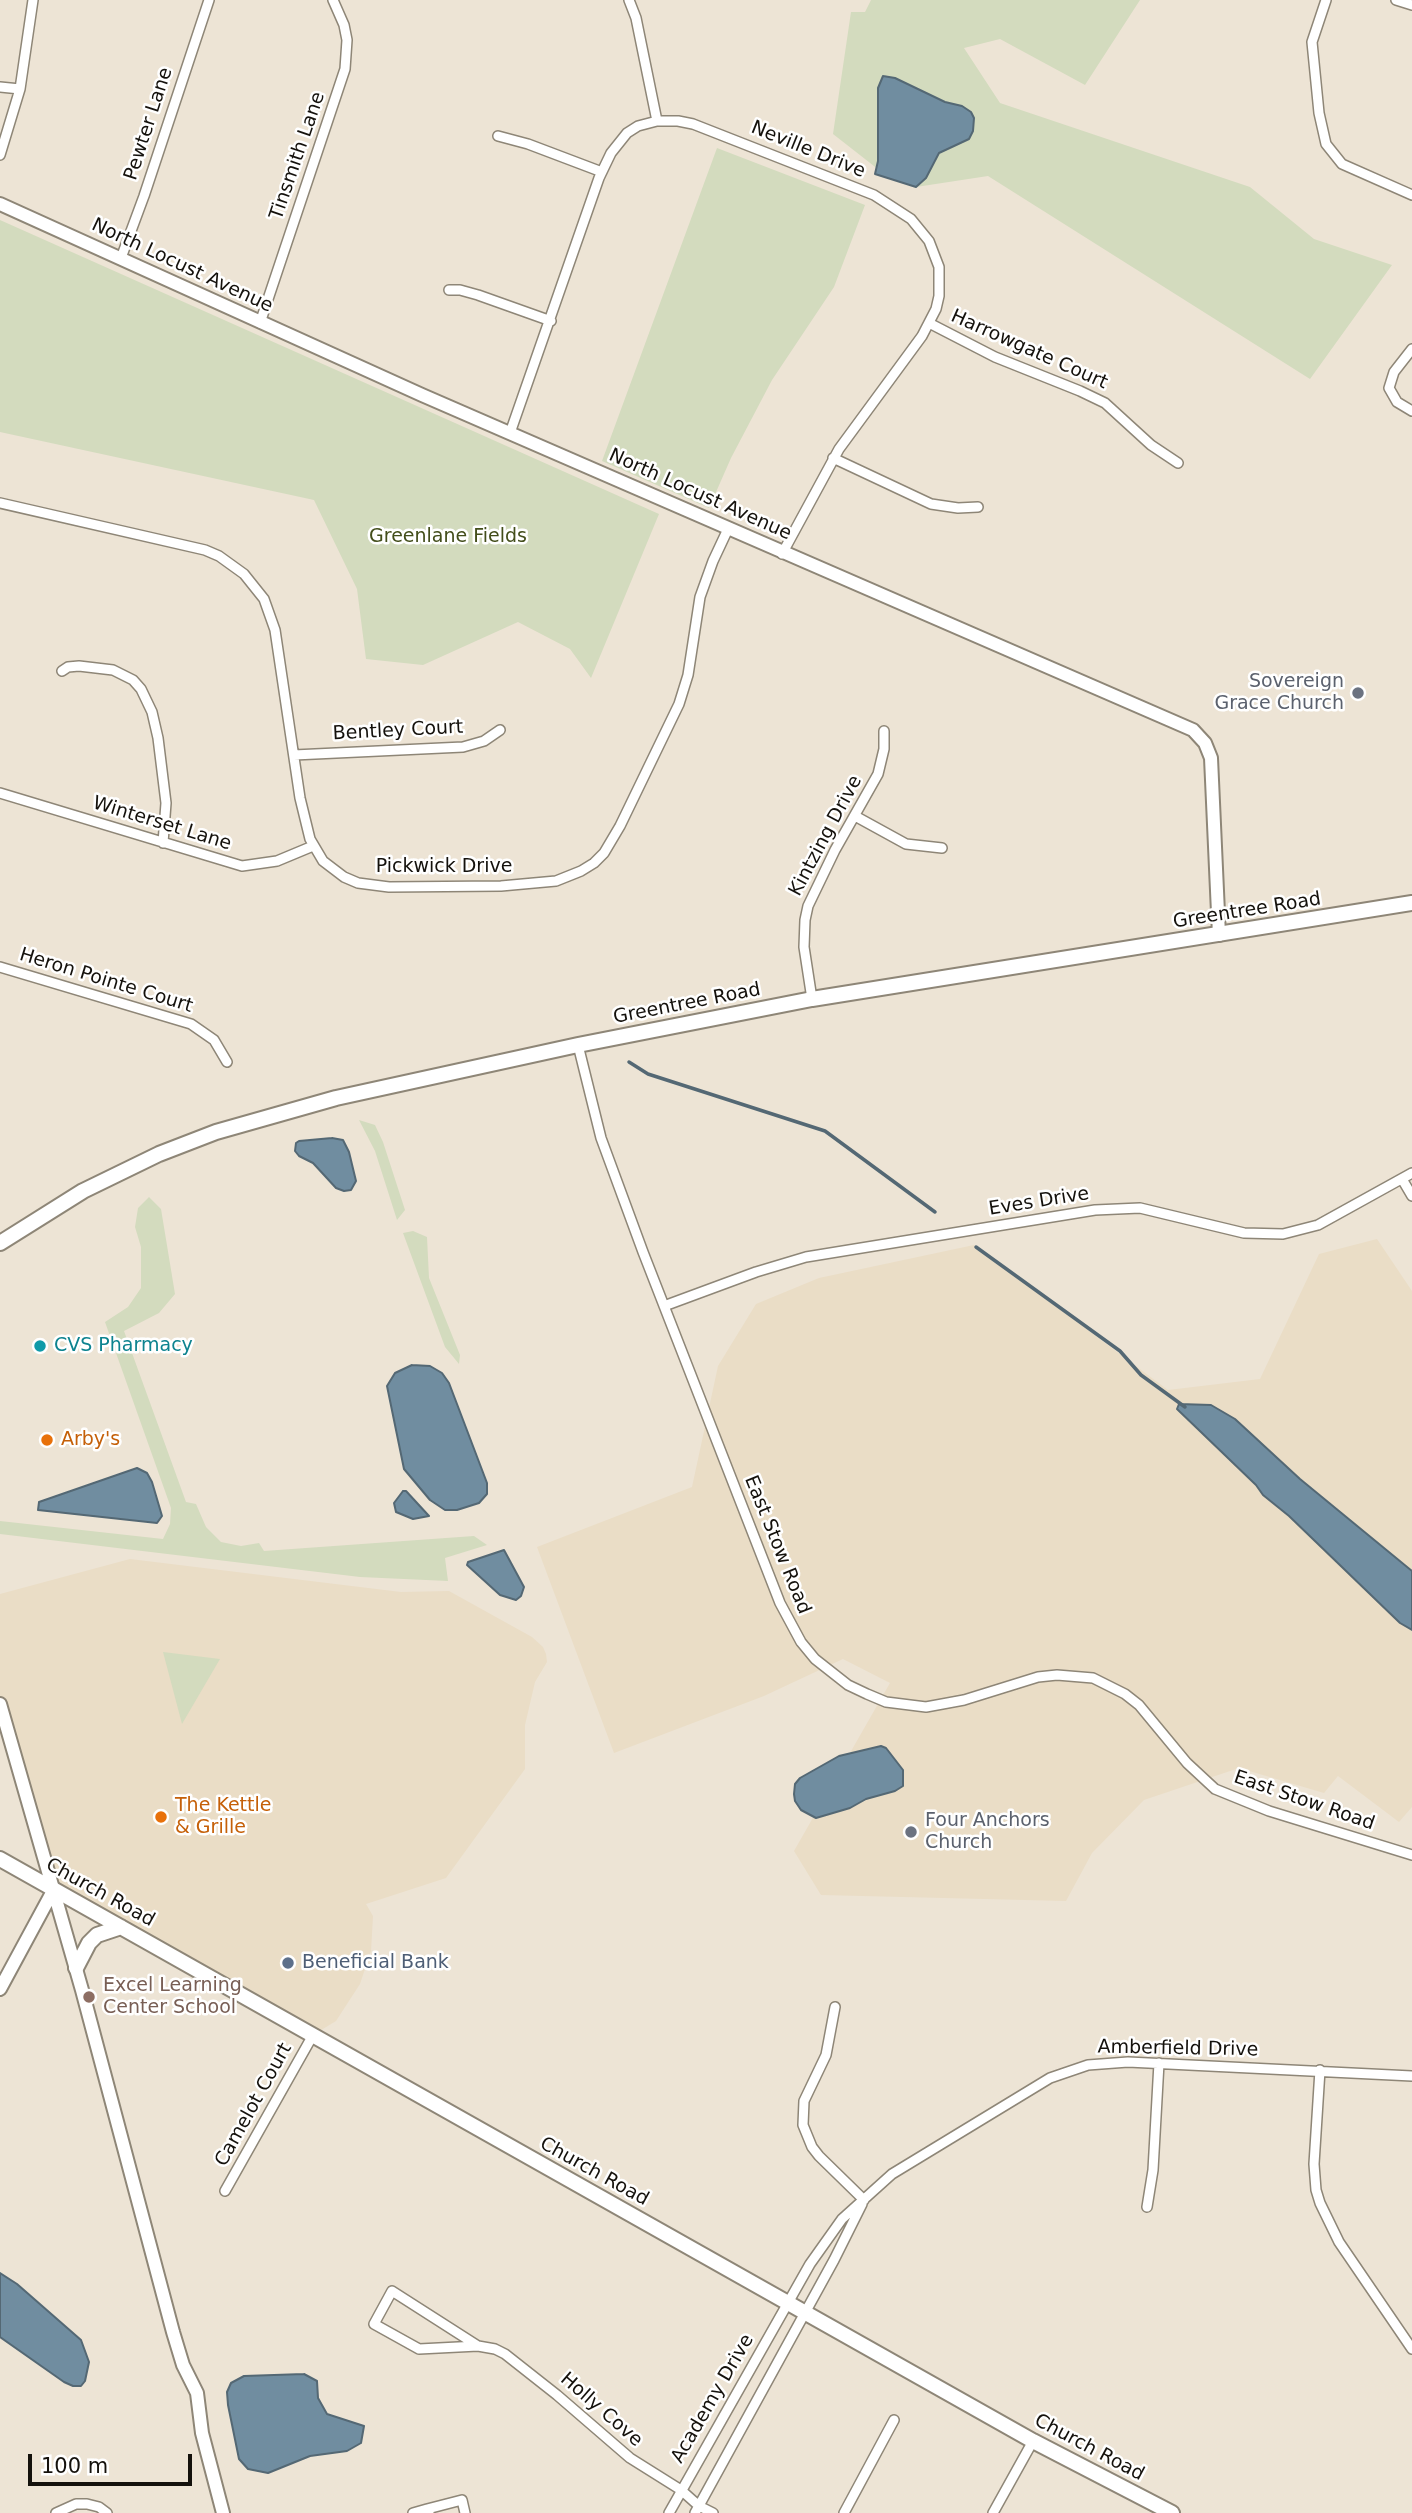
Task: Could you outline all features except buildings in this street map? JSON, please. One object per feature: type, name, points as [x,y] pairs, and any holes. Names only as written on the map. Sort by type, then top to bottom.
[{"type":"main road","name":"Greentree Road","points":[[0,1243],[107,1178],[159,1154],[216,1132],[336,1098],[578,1045],[812,999],[1412,903]]},
{"type":"main road","name":"Church Road","points":[[0,1859],[1033,2441],[1172,2513]]},
{"type":"main road","points":[[76,1968],[89,1943],[97,1935],[121,1927]]},
{"type":"street","points":[[0,155],[20,89],[33,0]]},
{"type":"street","name":"Pewter Lane","points":[[121,258],[209,0]]},
{"type":"street","name":"Tinsmith Lane","points":[[260,323],[345,69],[347,40],[344,25],[333,0]]},
{"type":"street","points":[[510,433],[602,172],[611,153],[627,134],[657,121],[636,18],[629,0]]},
{"type":"street","points":[[1326,0],[1312,43],[1318,113],[1326,144],[1342,164],[1412,195]]},
{"type":"street","points":[[1396,0],[1412,5]]},
{"type":"street","points":[[0,87],[20,89]]},
{"type":"street","name":"Neville Drive","points":[[657,121],[678,121],[717,132],[874,195],[900,210],[921,230],[937,260],[939,296],[929,323],[833,458],[782,554]]},
{"type":"street","points":[[498,136],[528,144],[602,172]]},
{"type":"street","name":"North Locust Avenue","points":[[0,204],[260,323],[782,554],[1193,730],[1205,743],[1211,758],[1219,935]]},
{"type":"street","points":[[449,290],[460,290],[551,321]]},
{"type":"street","name":"Harrowgate Court","points":[[929,323],[995,357],[1105,403],[1151,446],[1178,463]]},
{"type":"street","points":[[1412,349],[1394,372],[1389,388],[1397,402],[1412,411]]},
{"type":"street","points":[[833,458],[931,504],[958,508],[978,507]]},
{"type":"street","name":"Pickwick Drive","points":[[0,503],[195,547],[219,556],[244,574],[264,599],[275,630],[303,813],[313,846],[323,861],[344,877],[358,883],[389,887],[501,886],[542,882],[569,877],[594,863],[604,853],[617,833],[679,704],[688,675],[700,597],[728,529]]},
{"type":"street","points":[[62,671],[68,667],[79,666],[113,670],[133,680],[141,689],[152,712],[158,738],[166,803],[163,843]]},
{"type":"street","name":"Bentley Court","points":[[294,755],[463,747],[484,741],[500,730]]},
{"type":"street","name":"Kintzing Drive","points":[[812,999],[804,947],[808,906],[878,774],[884,749],[884,731]]},
{"type":"street","name":"Winterset Lane","points":[[0,793],[242,866],[277,861],[313,846]]},
{"type":"street","points":[[855,816],[900,842],[942,848]]},
{"type":"street","name":"Heron Pointe Court","points":[[0,967],[191,1024],[214,1040],[227,1062]]},
{"type":"street","name":"East Stow Road","points":[[578,1045],[601,1138],[780,1603],[801,1642],[831,1673],[848,1685],[886,1702],[926,1707],[964,1700],[1038,1677],[1057,1675],[1093,1678],[1125,1694],[1139,1706],[1187,1763],[1215,1789],[1259,1808],[1412,1855]]},
{"type":"street","name":"Eves Drive","points":[[664,1306],[755,1272],[806,1257],[1099,1210],[1140,1209],[1244,1233],[1283,1234],[1318,1224],[1412,1173]]},
{"type":"street","points":[[1402,1179],[1412,1196]]},
{"type":"street","points":[[0,1704],[76,1968],[173,2332],[183,2365],[197,2393],[202,2433],[223,2513]]},
{"type":"street","points":[[0,1989],[54,1889]]},
{"type":"street","points":[[835,2007],[826,2055],[804,2101],[803,2126],[812,2147],[864,2200]]},
{"type":"street","name":"Camelot Court","points":[[225,2191],[313,2035]]},
{"type":"street","name":"Amberfield Drive","points":[[788,2303],[832,2230],[877,2185],[913,2160],[1050,2078],[1088,2065],[1128,2062],[1412,2076]]},
{"type":"street","points":[[1147,2207],[1153,2170],[1159,2063]]},
{"type":"street","points":[[1320,2070],[1314,2164],[1320,2203],[1339,2242],[1412,2349]]},
{"type":"street","name":"Amberfield Drive","points":[[805,2312],[864,2200]]},
{"type":"street","name":"Holly Cove","points":[[478,2346],[392,2291],[374,2324],[419,2349],[478,2346],[495,2349],[515,2360],[630,2458],[681,2490],[697,2510],[713,2513]]},
{"type":"street","name":"Academy Drive","points":[[669,2513],[788,2303]]},
{"type":"street","name":"Academy Drive","points":[[697,2510],[805,2312]]},
{"type":"street","points":[[844,2513],[894,2420]]},
{"type":"street","points":[[993,2513],[1033,2441]]},
{"type":"street","points":[[413,2513],[462,2500],[465,2513]]},
{"type":"street","points":[[55,2513],[76,2504],[99,2507],[107,2513]]},
{"type":"shaded area","points":[[1377,1239],[1412,1291],[1412,1807],[1399,1822],[1338,1776],[1324,1793],[1239,1768],[1144,1800],[1092,1853],[1066,1901],[821,1895],[794,1851],[890,1683],[843,1659],[764,1696],[614,1753],[537,1547],[692,1487],[718,1366],[756,1304],[819,1278],[974,1245],[1168,1390],[1260,1379],[1319,1254]]},
{"type":"shaded area","points":[[130,1559],[401,1592],[449,1591],[532,1637],[543,1647],[546,1654],[547,1662],[535,1682],[525,1725],[525,1769],[446,1878],[366,1904],[373,1916],[371,1951],[360,1984],[336,2021],[313,2035],[54,1889],[0,1704],[0,1594]]},
{"type":"green space","points":[[871,0],[1140,0],[1085,85],[1000,39],[964,48],[1000,103],[1250,187],[1314,239],[1392,265],[1310,379],[988,176],[916,187],[888,177],[833,134],[851,12],[865,12]]},
{"type":"green space","points":[[717,148],[865,205],[834,287],[772,380],[731,458],[709,508],[602,461]]},
{"type":"green space","name":"Greenlane Fields","points":[[0,220],[659,514],[591,678],[570,649],[518,622],[423,665],[366,659],[357,589],[314,500],[0,432]]},
{"type":"green space","points":[[359,1120],[375,1125],[383,1142],[405,1210],[397,1220],[375,1151]]},
{"type":"green space","points":[[149,1197],[161,1209],[175,1294],[159,1313],[124,1331],[186,1502],[196,1504],[206,1527],[221,1542],[241,1546],[259,1543],[264,1551],[474,1536],[487,1545],[445,1558],[448,1581],[360,1577],[0,1534],[0,1521],[163,1539],[170,1524],[171,1508],[105,1322],[128,1307],[141,1288],[141,1247],[135,1227],[138,1208]]},
{"type":"green space","points":[[413,1231],[427,1237],[429,1278],[460,1355],[459,1364],[445,1347],[403,1233]]},
{"type":"green space","points":[[163,1652],[220,1659],[182,1724]]},
{"type":"water","points":[[883,76],[895,78],[945,102],[962,106],[971,112],[974,118],[969,139],[939,153],[926,178],[916,187],[875,174],[878,161],[878,88]]},
{"type":"water","points":[[332,1138],[343,1140],[349,1152],[356,1181],[351,1190],[336,1188],[313,1163],[295,1151],[299,1141]]},
{"type":"water","points":[[412,1365],[430,1366],[442,1373],[449,1383],[487,1483],[487,1494],[479,1503],[457,1510],[445,1510],[430,1500],[404,1469],[387,1386],[395,1373]]},
{"type":"water","points":[[1179,1404],[1211,1405],[1235,1419],[1300,1479],[1412,1571],[1412,1630],[1400,1623],[1289,1516],[1263,1495],[1256,1485],[1177,1409]]},
{"type":"water","points":[[137,1468],[147,1473],[152,1482],[162,1516],[157,1523],[38,1510],[39,1502]]},
{"type":"water","points":[[403,1491],[429,1516],[413,1519],[396,1512],[394,1503]]},
{"type":"water","points":[[504,1550],[524,1587],[521,1596],[516,1600],[500,1595],[467,1565],[468,1562]]},
{"type":"water","points":[[881,1746],[886,1748],[903,1770],[903,1786],[866,1799],[850,1808],[816,1818],[801,1810],[794,1794],[795,1784],[800,1778],[839,1756]]},
{"type":"water","points":[[0,2273],[17,2284],[81,2340],[89,2362],[85,2381],[81,2386],[64,2382],[0,2337]]},
{"type":"water","points":[[304,2374],[317,2381],[318,2398],[327,2414],[364,2426],[361,2443],[347,2451],[310,2456],[268,2473],[248,2469],[239,2459],[228,2405],[227,2392],[231,2383],[244,2376]]},
{"type":"waterway","points":[[629,1062],[648,1074],[825,1131],[935,1212]]},
{"type":"waterway","points":[[976,1247],[1120,1351],[1141,1375],[1185,1407]]},
{"type":"place","name":"Sovereign Grace Church","points":[[1358,693]]},
{"type":"place","name":"CVS Pharmacy","points":[[40,1346]]},
{"type":"place","name":"Arby's","points":[[47,1440]]},
{"type":"place","name":"The Kettle & Grille","points":[[161,1817]]},
{"type":"place","name":"Four Anchors Church","points":[[911,1832]]},
{"type":"place","name":"Beneficial Bank","points":[[288,1963]]},
{"type":"place","name":"Excel Learning Center School","points":[[89,1997]]}]
